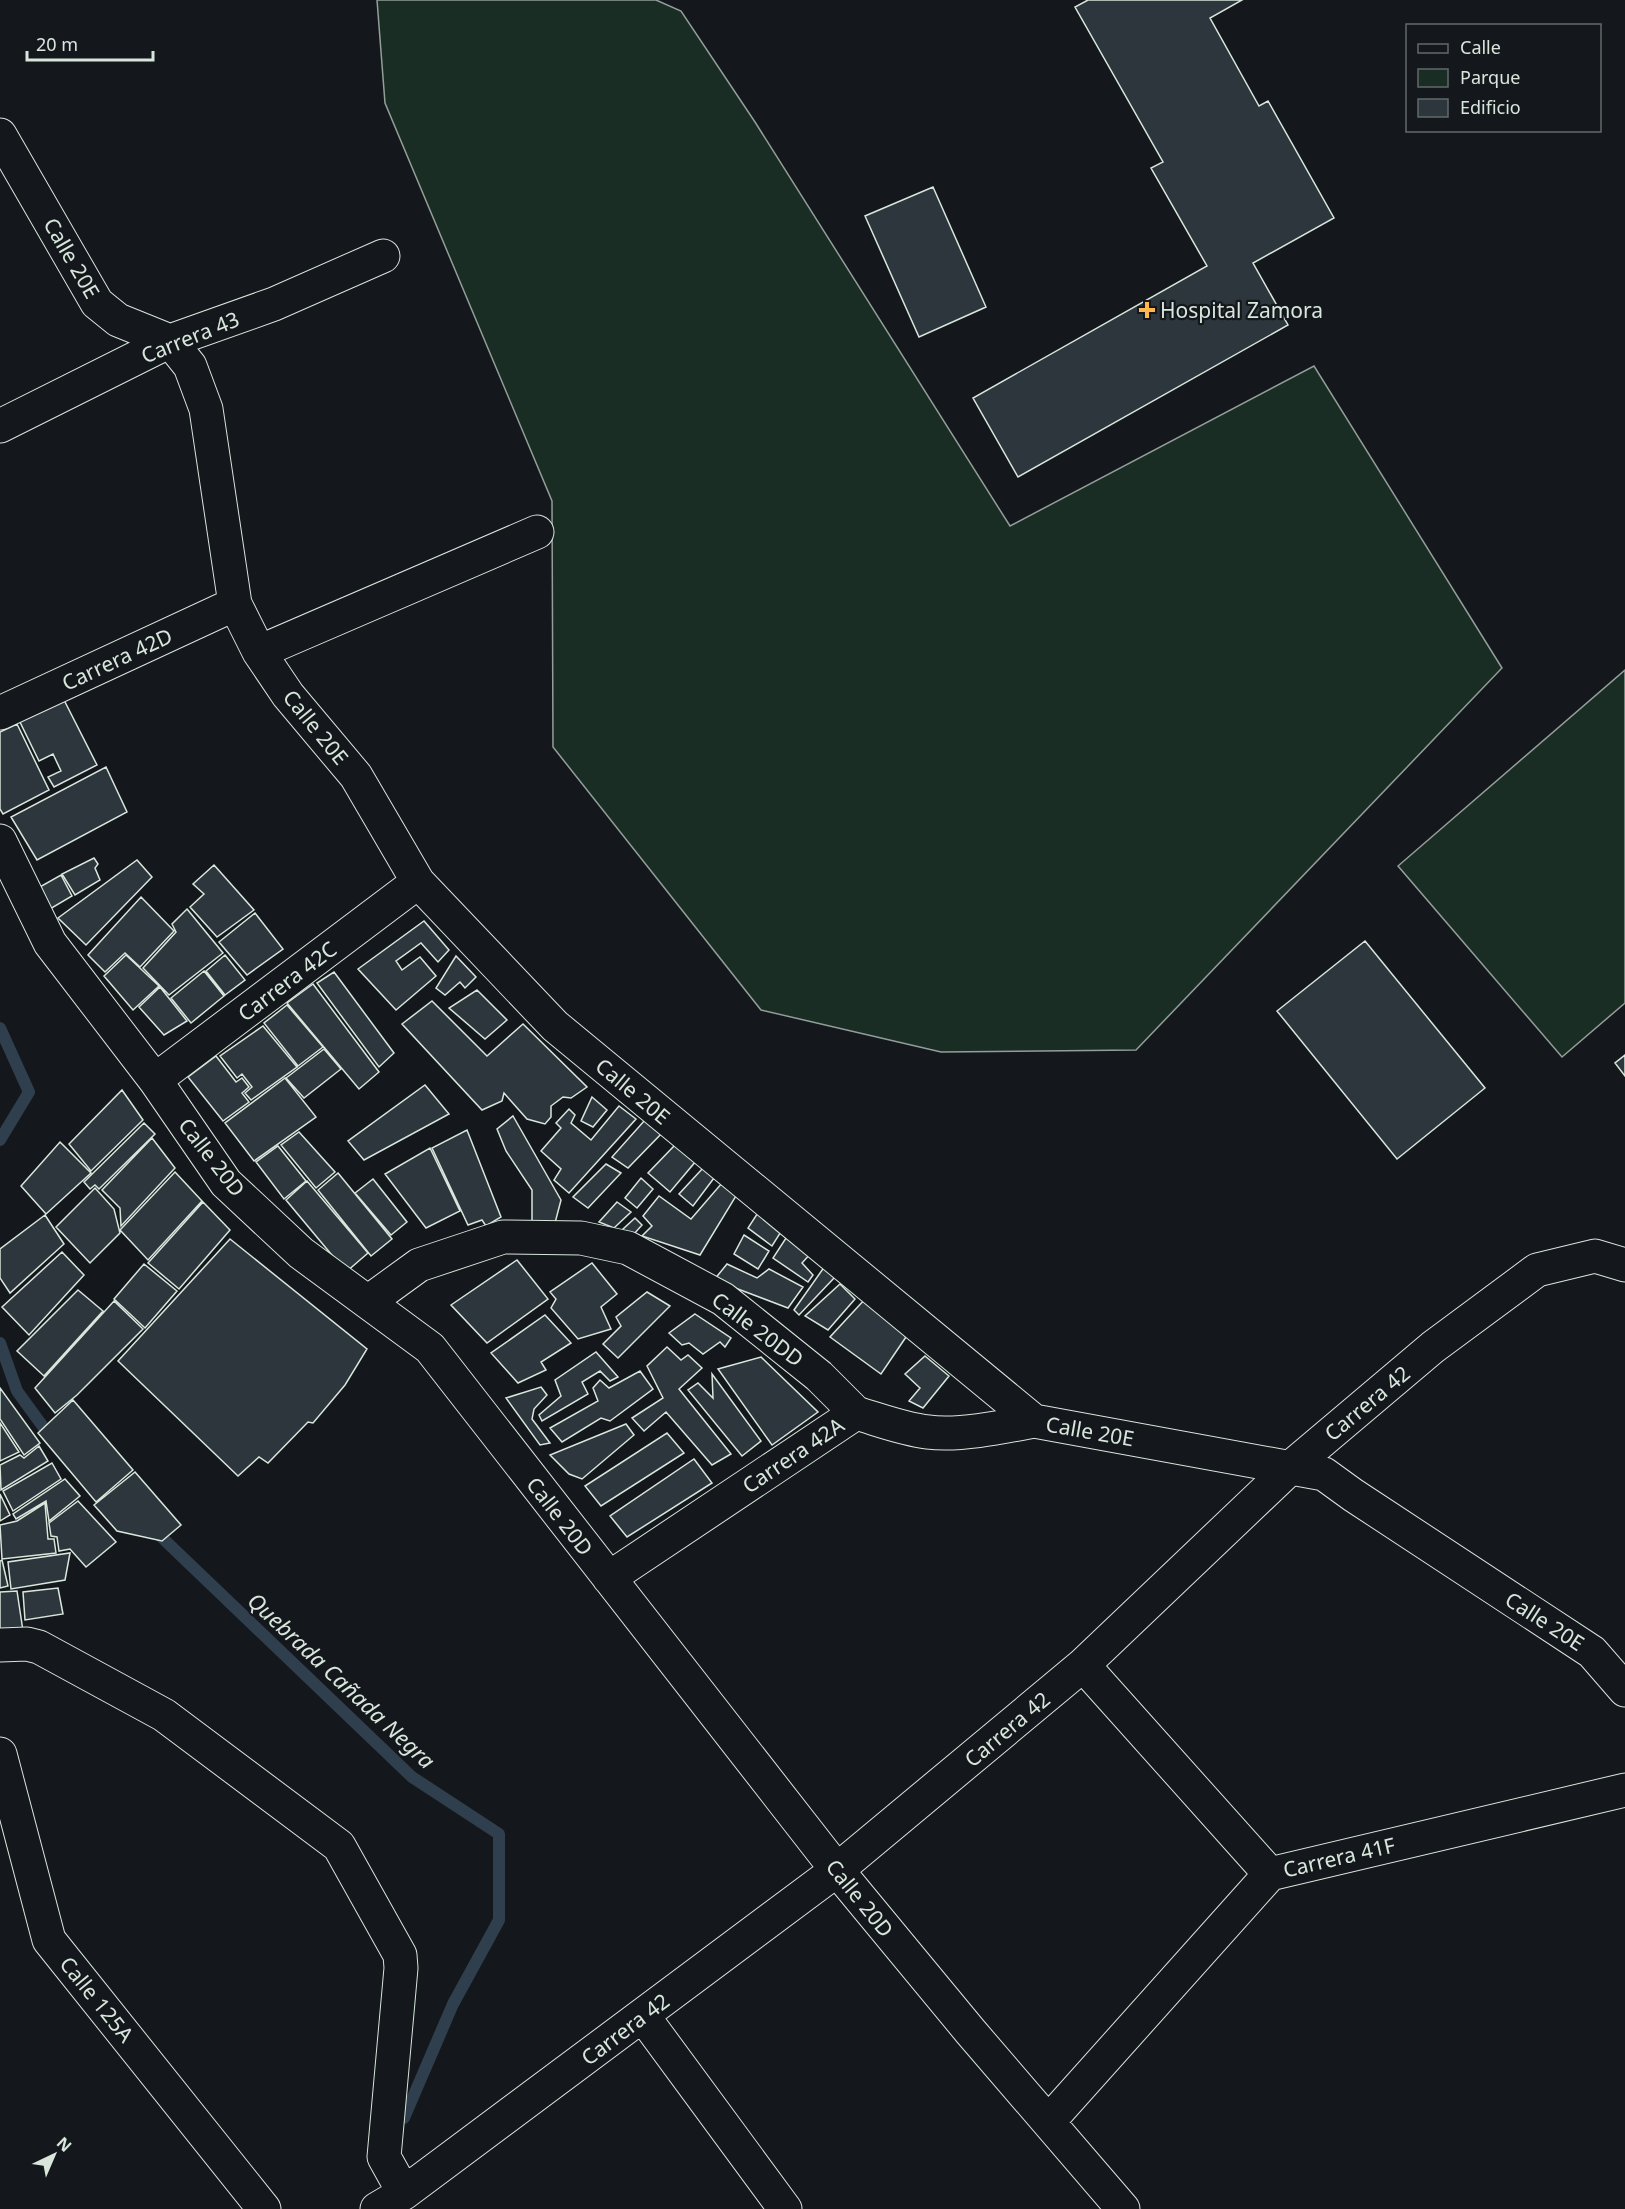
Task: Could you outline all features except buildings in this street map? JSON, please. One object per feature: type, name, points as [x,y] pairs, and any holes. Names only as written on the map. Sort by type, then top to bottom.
[{"type":"street","name":"Calle 20E","points":[[0,135],[97,303],[118,320],[170,341],[190,366],[206,409],[235,604],[259,652],[288,695],[356,776],[418,882],[555,1026],[1034,1421],[1324,1474],[1592,1652],[1625,1690]]},
{"type":"street","name":"Carrera 43","points":[[0,426],[170,341],[274,304],[383,256]]},
{"type":"street","points":[[259,652],[537,532]]},
{"type":"street","name":"Carrera 42D","points":[[0,713],[235,604]]},
{"type":"street","name":"Calle 20D","points":[[0,841],[50,943],[155,1080],[226,1183],[301,1253],[430,1347],[837,1870],[970,2031],[1121,2206]]},
{"type":"street","name":"Carrera 42C","points":[[155,1080],[418,882]]},
{"type":"street","name":"Calle 20DD","points":[[368,1302],[419,1265],[502,1237],[581,1239],[628,1248],[723,1299],[819,1376],[856,1413]]},
{"type":"street","name":"Carrera 42","points":[[391,2201],[837,1870],[1083,1665],[1292,1467],[1433,1347],[1537,1270],[1595,1256],[1625,1265]]},
{"type":"street","name":"Carrera 42A","points":[[609,1578],[856,1413],[894,1425],[930,1432],[986,1430],[1034,1421]]},
{"type":"street","points":[[0,1645],[27,1644],[39,1647],[164,1715],[339,1846],[400,1956],[401,1968],[384,2157],[391,2201]]},
{"type":"street","points":[[1083,1665],[1270,1874]]},
{"type":"street","name":"Calle 125A","points":[[0,1754],[50,1940],[264,2209]]},
{"type":"street","name":"Carrera 41F","points":[[1049,2121],[1270,1874],[1625,1790]]},
{"type":"street","points":[[642,2016],[785,2209]]},
{"type":"green space","points":[[377,0],[656,0],[681,11],[755,122],[1010,526],[1314,366],[1502,668],[1136,1050],[941,1052],[761,1010],[553,747],[552,501],[385,103]]},
{"type":"green space","points":[[1625,670],[1625,1003],[1562,1057],[1398,866]]},
{"type":"waterway","name":"Quebrada Cañada Negra","points":[[0,1028],[29,1092],[0,1140]]},
{"type":"waterway","name":"Quebrada Cañada Negra","points":[[0,1343],[17,1391],[52,1439]]},
{"type":"waterway","name":"Quebrada Cañada Negra","points":[[153,1529],[412,1777],[499,1834],[499,1920],[453,2004],[404,2118]]},
{"type":"place","name":"Hospital Zamora","points":[[1147,310]]}]
